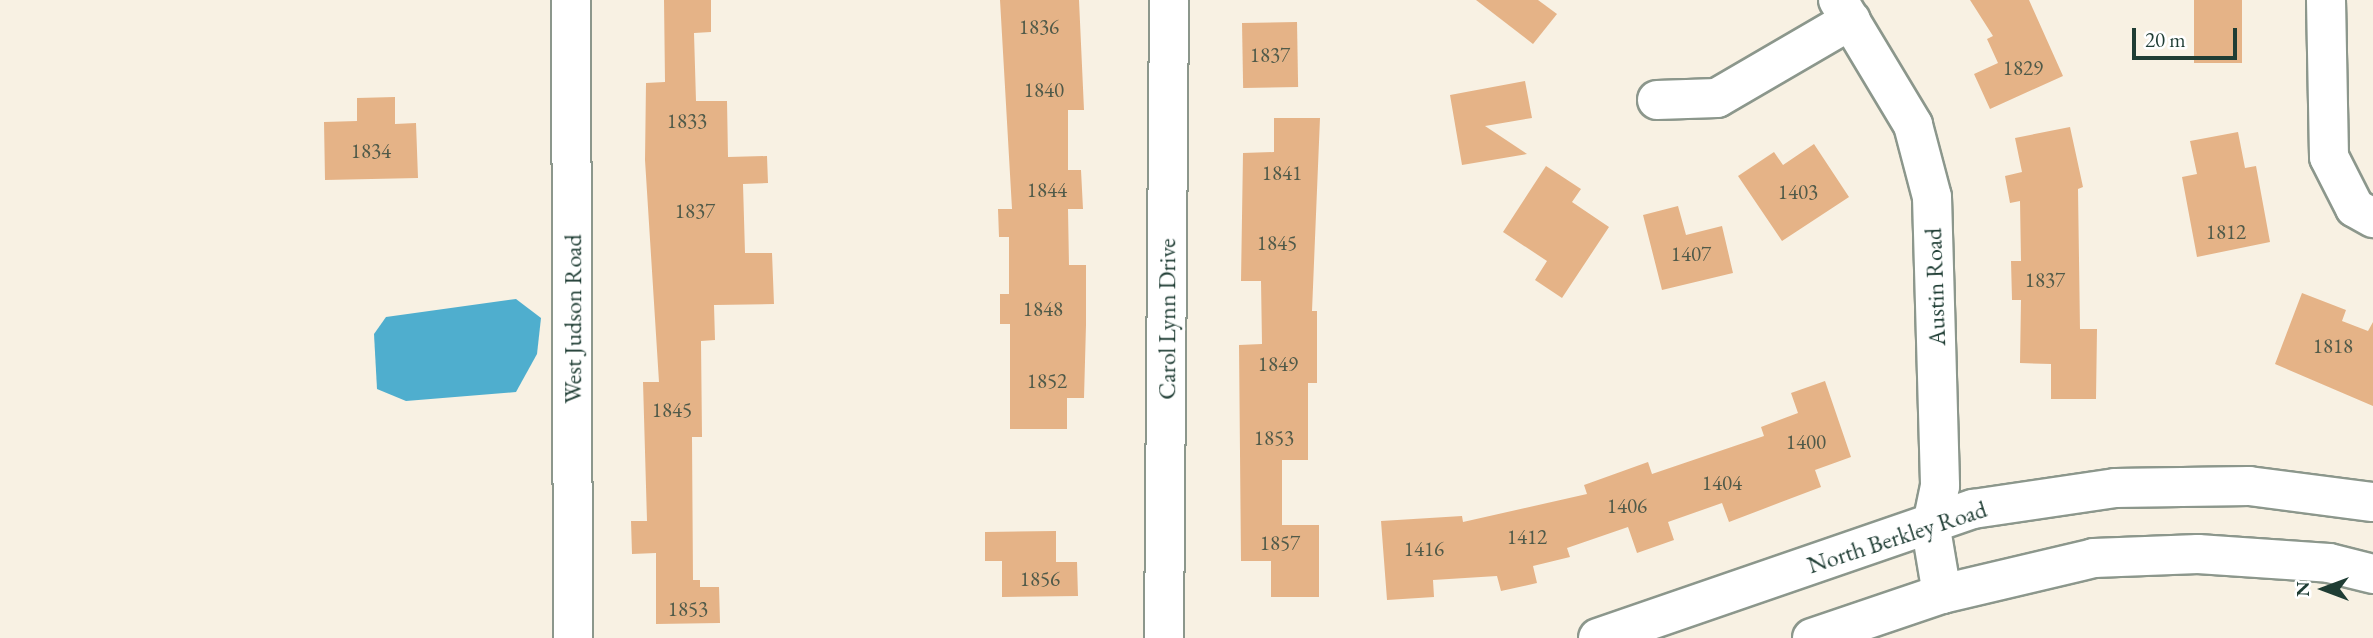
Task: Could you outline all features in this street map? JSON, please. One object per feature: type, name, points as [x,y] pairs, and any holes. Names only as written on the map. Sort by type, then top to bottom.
[{"type":"street","name":"West Judson Road","points":[[571,0],[573,638]]},
{"type":"street","name":"Carol Lynn Drive","points":[[1164,638],[1169,0]]},
{"type":"street","points":[[2326,0],[2329,157],[2355,208],[2373,218]]},
{"type":"street","points":[[1657,100],[1717,98],[1844,10]]},
{"type":"street","name":"Austin Road","points":[[1844,10],[1913,125],[1932,197],[1940,485],[1932,522],[1942,594]]},
{"type":"street","name":"North Berkley Road","points":[[1598,638],[1973,509],[2115,488],[2249,485],[2373,502]]},
{"type":"street","points":[[1812,638],[1942,594],[2094,558],[2198,554],[2329,563],[2373,574]]},
{"type":"water","points":[[516,299],[541,318],[537,354],[516,392],[406,401],[377,389],[374,334],[386,317]]},
{"type":"building","points":[[664,0],[711,0],[711,32],[694,33],[696,101],[727,101],[728,157],[767,156],[768,183],[743,184],[745,253],[772,253],[774,304],[714,305],[715,340],[701,341],[702,437],[692,437],[693,580],[700,580],[700,587],[719,587],[720,623],[656,624],[656,553],[632,554],[631,521],[647,521],[643,382],[659,382],[645,160],[646,83],[665,82]]},
{"type":"building","points":[[1000,0],[1079,0],[1084,110],[1068,110],[1068,170],[1081,170],[1083,209],[1068,209],[1069,265],[1086,265],[1084,398],[1067,398],[1067,429],[1010,429],[1010,324],[1000,324],[1000,294],[1009,294],[1009,237],[999,237],[998,209],[1012,209]]},
{"type":"building","points":[[1476,0],[1538,0],[1557,14],[1533,44]]},
{"type":"building","points":[[1970,0],[2029,0],[2063,76],[1990,109],[1974,74],[1998,63],[1987,39],[1993,36]]},
{"type":"building","points":[[2194,0],[2242,0],[2242,63],[2194,63]]},
{"type":"building","points":[[1297,22],[1298,87],[1243,88],[1242,23]]},
{"type":"building","points":[[1525,81],[1532,118],[1485,126],[1527,154],[1462,165],[1450,95]]},
{"type":"building","points":[[395,97],[395,124],[416,123],[418,178],[325,180],[324,122],[357,121],[357,98]]},
{"type":"building","points":[[1274,118],[1320,118],[1312,311],[1317,311],[1317,383],[1308,383],[1308,460],[1282,460],[1282,525],[1319,525],[1319,597],[1271,597],[1271,561],[1241,561],[1239,345],[1262,344],[1261,281],[1241,281],[1243,153],[1274,152]]},
{"type":"building","points":[[2070,127],[2083,187],[2078,189],[2080,329],[2097,329],[2096,399],[2051,399],[2051,364],[2020,363],[2021,300],[2012,300],[2011,261],[2021,261],[2020,201],[2010,203],[2005,176],[2022,172],[2015,138]]},
{"type":"building","points":[[2238,132],[2245,168],[2256,166],[2270,242],[2197,257],[2182,177],[2197,174],[2190,141]]},
{"type":"building","points":[[1814,144],[1849,197],[1782,241],[1738,176],[1774,152],[1783,165]]},
{"type":"building","points":[[1546,166],[1581,189],[1572,202],[1609,227],[1562,298],[1535,280],[1547,261],[1503,232]]},
{"type":"building","points":[[1678,206],[1686,235],[1722,226],[1733,273],[1662,290],[1643,215]]},
{"type":"building","points":[[2302,293],[2346,310],[2342,321],[2368,331],[2373,322],[2373,406],[2275,364]]},
{"type":"building","points":[[1825,381],[1851,457],[1815,470],[1821,487],[1729,522],[1722,503],[1668,522],[1674,540],[1637,553],[1628,527],[1567,548],[1570,557],[1533,566],[1537,583],[1501,591],[1497,576],[1433,580],[1434,597],[1387,600],[1381,521],[1462,516],[1463,522],[1587,494],[1584,485],[1648,462],[1652,474],[1764,436],[1761,427],[1798,413],[1791,393]]},
{"type":"building","points":[[1056,531],[1056,562],[1077,562],[1078,596],[1002,597],[1002,561],[985,561],[985,532]]}]
